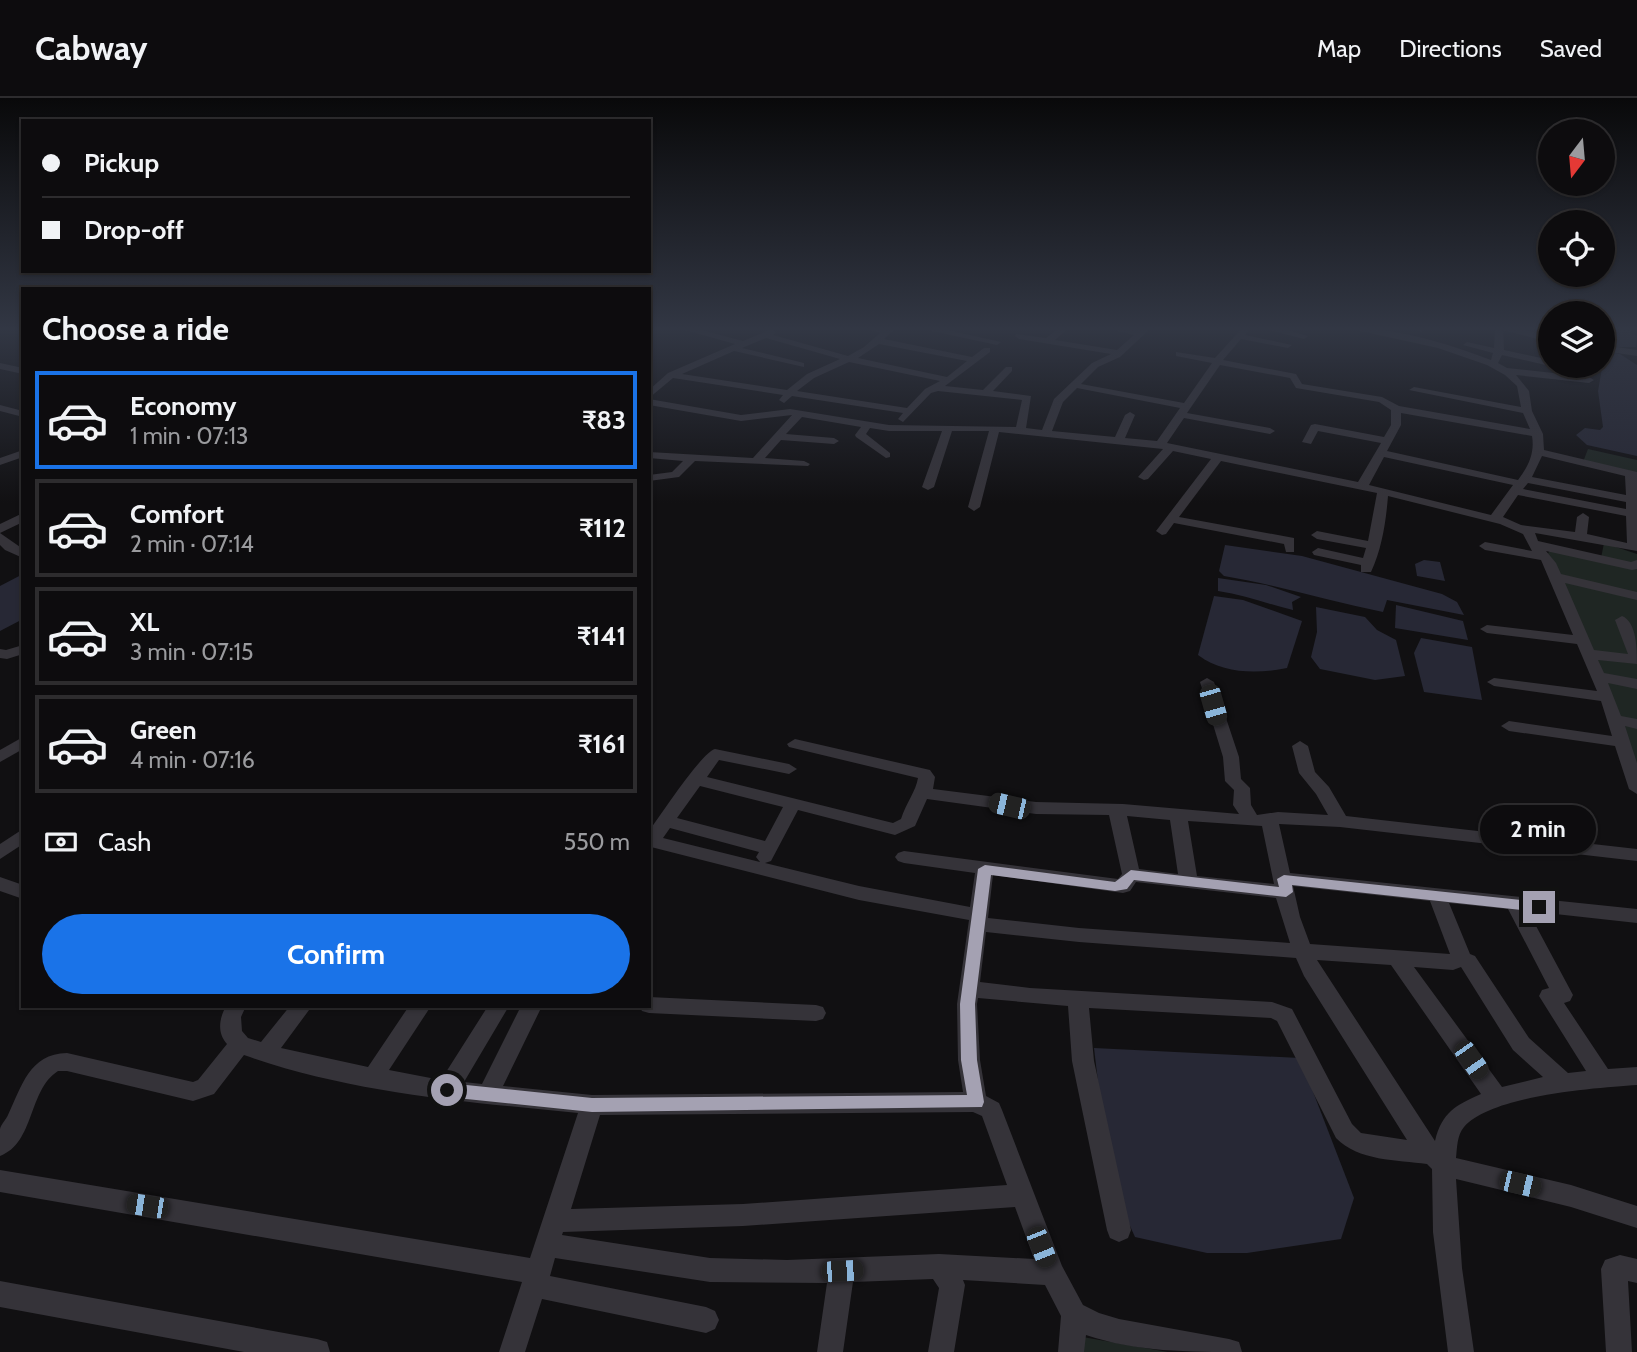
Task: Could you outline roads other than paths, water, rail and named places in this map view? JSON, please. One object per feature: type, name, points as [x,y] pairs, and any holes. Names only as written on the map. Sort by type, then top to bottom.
[{"type":"street","points":[[736,386],[908,411]]},
{"type":"street","points":[[774,413],[798,386]]},
{"type":"street","points":[[898,428],[908,411],[939,386]]},
{"type":"street","points":[[985,394],[993,386]]},
{"type":"street","points":[[1046,433],[1056,404],[1074,386]]},
{"type":"street","points":[[1077,386],[1138,397],[1270,431]]},
{"type":"street","points":[[1144,477],[1166,446],[1182,410],[1199,386]]},
{"type":"street","points":[[1299,386],[1382,400],[1396,409],[1538,434]]},
{"type":"street","points":[[1499,521],[1497,514],[1522,485],[1538,452],[1538,434],[1527,411],[1521,386]]},
{"type":"street","points":[[1138,397],[1150,387]]},
{"type":"street","points":[[934,388],[1028,400],[1020,431]]},
{"type":"street","points":[[1414,390],[1527,411]]},
{"type":"street","points":[[651,402],[730,417],[749,418],[800,412],[898,428],[995,428],[1166,446],[1383,491],[1522,528],[1581,536],[1636,555]]},
{"type":"street","points":[[0,408],[21,413]]},
{"type":"street","points":[[1362,488],[1396,425],[1396,409]]},
{"type":"street","points":[[758,460],[800,412]]},
{"type":"street","points":[[1118,442],[1130,415]]},
{"type":"street","points":[[868,424],[860,435],[886,455]]},
{"type":"street","points":[[928,487],[948,428]]},
{"type":"street","points":[[974,506],[995,428]]},
{"type":"street","points":[[1307,442],[1315,428],[1387,441]]},
{"type":"street","points":[[777,436],[834,441]]},
{"type":"street","points":[[1533,544],[1632,566],[1636,555],[1634,475],[1538,452]]},
{"type":"street","points":[[1381,453],[1522,485],[1635,501]]},
{"type":"street","points":[[0,462],[21,454]]},
{"type":"street","points":[[651,455],[749,463],[758,460],[804,464]]},
{"type":"street","points":[[1162,531],[1218,457]]},
{"type":"street","points":[[651,478],[675,475],[691,459]]},
{"type":"street","points":[[1522,485],[1635,523]]},
{"type":"street","points":[[1318,552],[1367,566],[1382,513],[1383,491]]},
{"type":"street","points":[[0,515],[20,518]]},
{"type":"street","points":[[1581,536],[1583,517]]},
{"type":"street","points":[[0,529],[20,518]]},
{"type":"street","points":[[1171,519],[1290,541],[1290,549]]},
{"type":"street","points":[[1522,528],[1557,577],[1607,697],[1637,789]]},
{"type":"street","points":[[1317,534],[1373,546]]},
{"type":"street","points":[[0,537],[9,547],[21,553]]},
{"type":"street","points":[[1485,546],[1544,557]]},
{"type":"street","points":[[1557,577],[1637,596]]},
{"type":"street","points":[[1622,620],[1637,660]]},
{"type":"street","points":[[1488,629],[1585,647],[1637,660]]},
{"type":"street","points":[[0,653],[11,654],[21,650]]},
{"type":"street","points":[[1598,676],[1637,684]]},
{"type":"street","points":[[1206,682],[1231,757],[1232,779],[1242,788],[1242,806],[1260,820],[1285,886],[1301,950],[1325,995],[1408,1124],[1439,1160]]},
{"type":"street","points":[[1494,682],[1607,697]]},
{"type":"street","points":[[1615,720],[1637,724]]},
{"type":"street","points":[[1509,726],[1622,741]]},
{"type":"street","points":[[0,757],[21,743]]},
{"type":"street","points":[[795,744],[923,774],[927,777],[924,793]]},
{"type":"street","points":[[1300,746],[1307,774],[1323,791],[1340,821]]},
{"type":"street","points":[[789,769],[715,754],[651,838],[654,843],[859,893],[978,919],[1079,935],[1453,962],[1460,958],[1437,896]]},
{"type":"street","points":[[695,779],[895,828],[909,822],[917,797],[924,793],[1036,808],[1117,810],[1260,820],[1340,821],[1637,855]]},
{"type":"street","points":[[759,869],[793,803]]},
{"type":"street","points":[[904,857],[1123,886],[1131,875],[1117,810]]},
{"type":"street","points":[[1178,814],[1188,880]]},
{"type":"street","points":[[664,821],[769,848]]},
{"type":"street","points":[[0,853],[21,837]]},
{"type":"street","points":[[976,1102],[967,1035],[985,869]]},
{"type":"street","points":[[1131,875],[1437,896],[1637,916]]},
{"type":"street","points":[[0,884],[21,891]]},
{"type":"street","points":[[1515,904],[1556,995],[1603,1079]]},
{"type":"street","points":[[1398,960],[1498,1099]]},
{"type":"street","points":[[1468,961],[1521,1044],[1565,1084]]},
{"type":"street","points":[[970,989],[1078,999],[1272,1010],[1285,1015],[1344,1131],[1354,1141],[1439,1160],[1572,1196],[1637,1217]]},
{"type":"street","points":[[1078,999],[1083,1061],[1119,1230]]},
{"type":"street","points":[[651,1004],[816,1013]]},
{"type":"street","points":[[236,1008],[230,1030],[240,1044],[265,1053],[447,1090],[592,1105],[976,1102],[991,1110],[1052,1273],[1073,1314],[1071,1352]]},
{"type":"street","points":[[265,1053],[300,1008]]},
{"type":"street","points":[[373,1077],[420,1008]]},
{"type":"street","points":[[447,1090],[498,1008]]},
{"type":"street","points":[[488,1095],[531,1008]]},
{"type":"street","points":[[0,1146],[14,1127],[37,1077],[54,1062],[67,1062],[193,1092],[205,1087],[240,1044]]},
{"type":"street","points":[[1461,1352],[1450,1275],[1439,1160],[1452,1122],[1480,1103],[1565,1084],[1637,1076]]},
{"type":"street","points":[[512,1352],[592,1105]]},
{"type":"street","points":[[0,1181],[537,1279],[706,1321]]},
{"type":"street","points":[[552,1233],[743,1215],[1021,1195]]},
{"type":"street","points":[[552,1233],[710,1270],[842,1271],[939,1266],[1052,1273]]},
{"type":"street","points":[[939,1266],[952,1285],[941,1352]]},
{"type":"street","points":[[1619,1352],[1614,1269],[1620,1267],[1637,1271]]},
{"type":"street","points":[[830,1352],[842,1271]]},
{"type":"street","points":[[0,1294],[317,1352]]},
{"type":"street","points":[[1073,1314],[1094,1325],[1119,1332],[1229,1352]]},
{"type":"water","points":[[1599,386],[1637,386],[1637,456],[1587,445],[1576,435],[1585,428],[1600,430],[1603,427]]},
{"type":"water","points":[[1225,545],[1302,556],[1442,594],[1457,602],[1464,615],[1387,600],[1383,612],[1224,576],[1219,571]]},
{"type":"water","points":[[1424,560],[1440,562],[1445,581],[1417,576],[1415,564]]},
{"type":"water","points":[[21,575],[21,620],[0,631],[0,586]]},
{"type":"water","points":[[1218,578],[1266,585],[1301,597],[1292,602],[1293,610],[1218,591]]},
{"type":"water","points":[[1214,596],[1243,600],[1302,621],[1287,668],[1241,671],[1218,666],[1198,655]]},
{"type":"water","points":[[1396,605],[1463,621],[1468,640],[1395,628]]},
{"type":"water","points":[[1316,607],[1365,617],[1377,630],[1396,640],[1405,676],[1375,680],[1320,669],[1311,657],[1317,632]]},
{"type":"water","points":[[1421,638],[1472,647],[1482,700],[1424,692],[1414,653]]},
{"type":"water","points":[[1094,1048],[1300,1058],[1354,1198],[1341,1239],[1247,1253],[1207,1253],[1135,1237],[1110,1182]]}]
